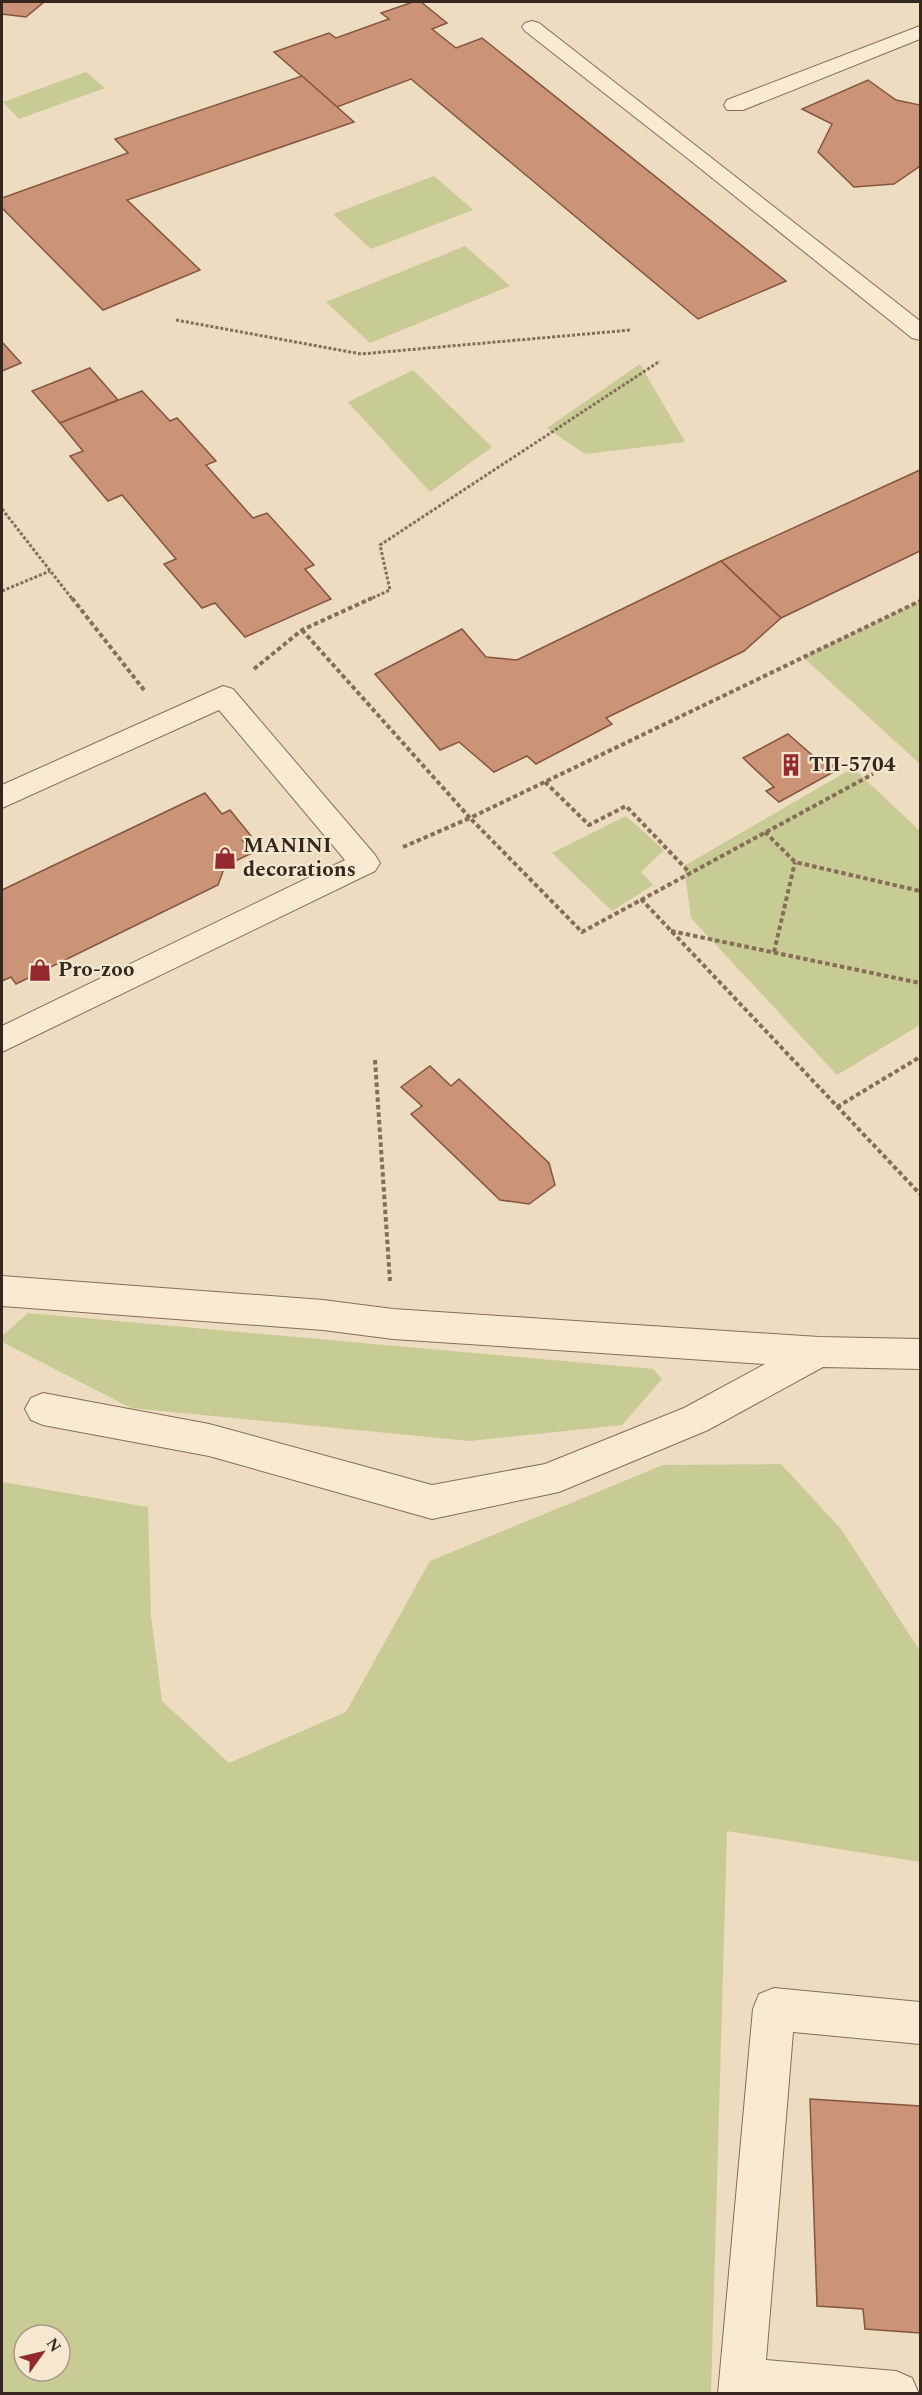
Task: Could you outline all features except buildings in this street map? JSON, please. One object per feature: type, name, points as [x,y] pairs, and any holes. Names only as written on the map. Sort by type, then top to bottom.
[{"type":"lane","points":[[532,27],[694,152],[921,333]]},
{"type":"lane","points":[[735,105],[921,32]]},
{"type":"lane","points":[[2,797],[223,696],[365,863],[2,1040]]},
{"type":"lane","points":[[2,1291],[323,1316],[393,1324],[819,1352],[921,1354]]},
{"type":"lane","points":[[43,1409],[209,1440],[432,1502],[546,1480],[696,1419],[819,1352]]},
{"type":"lane","points":[[896,2394],[742,2387],[774,2009],[921,2024]]},
{"type":"path","points":[[176,320],[361,354],[632,330]]},
{"type":"path","points":[[223,696],[302,630],[390,590],[380,545],[660,361]]},
{"type":"path","points":[[2,509],[168,721]]},
{"type":"path","points":[[2,591],[50,571]]},
{"type":"path","points":[[365,863],[470,818],[921,601]]},
{"type":"path","points":[[302,630],[470,818],[582,932],[873,774]]},
{"type":"path","points":[[545,782],[589,825],[626,806],[690,873]]},
{"type":"path","points":[[765,832],[795,862],[921,891]]},
{"type":"path","points":[[774,952],[795,862]]},
{"type":"path","points":[[641,899],[921,1194]]},
{"type":"path","points":[[671,931],[921,983]]},
{"type":"path","points":[[837,1107],[921,1058]]},
{"type":"path","points":[[375,1060],[393,1324]]},
{"type":"green space","points":[[86,72],[105,88],[19,119],[3,102]]},
{"type":"green space","points":[[434,176],[473,210],[371,249],[333,214]]},
{"type":"green space","points":[[465,246],[510,286],[370,343],[326,302]]},
{"type":"green space","points":[[640,364],[685,442],[585,454],[547,428]]},
{"type":"green space","points":[[413,370],[492,447],[430,492],[348,402]]},
{"type":"green space","points":[[920,601],[920,764],[803,657]]},
{"type":"green space","points":[[853,768],[920,831],[920,1025],[837,1075],[691,918],[684,866]]},
{"type":"green space","points":[[626,816],[664,850],[641,872],[653,885],[612,911],[552,853]]},
{"type":"green space","points":[[28,1313],[653,1369],[662,1379],[622,1425],[470,1441],[131,1408],[2,1342],[2,1336]]},
{"type":"green space","points":[[781,1464],[841,1529],[920,1651],[920,1862],[727,1831],[711,2393],[2,2393],[2,1482],[148,1507],[151,1616],[162,1701],[229,1763],[346,1712],[430,1561],[663,1465]]},
{"type":"place","name":"ТП-5704","points":[[791,765]]},
{"type":"place","name":"MANINI decorations","points":[[225,858]]},
{"type":"place","name":"Pro-zoo","points":[[40,970]]}]
